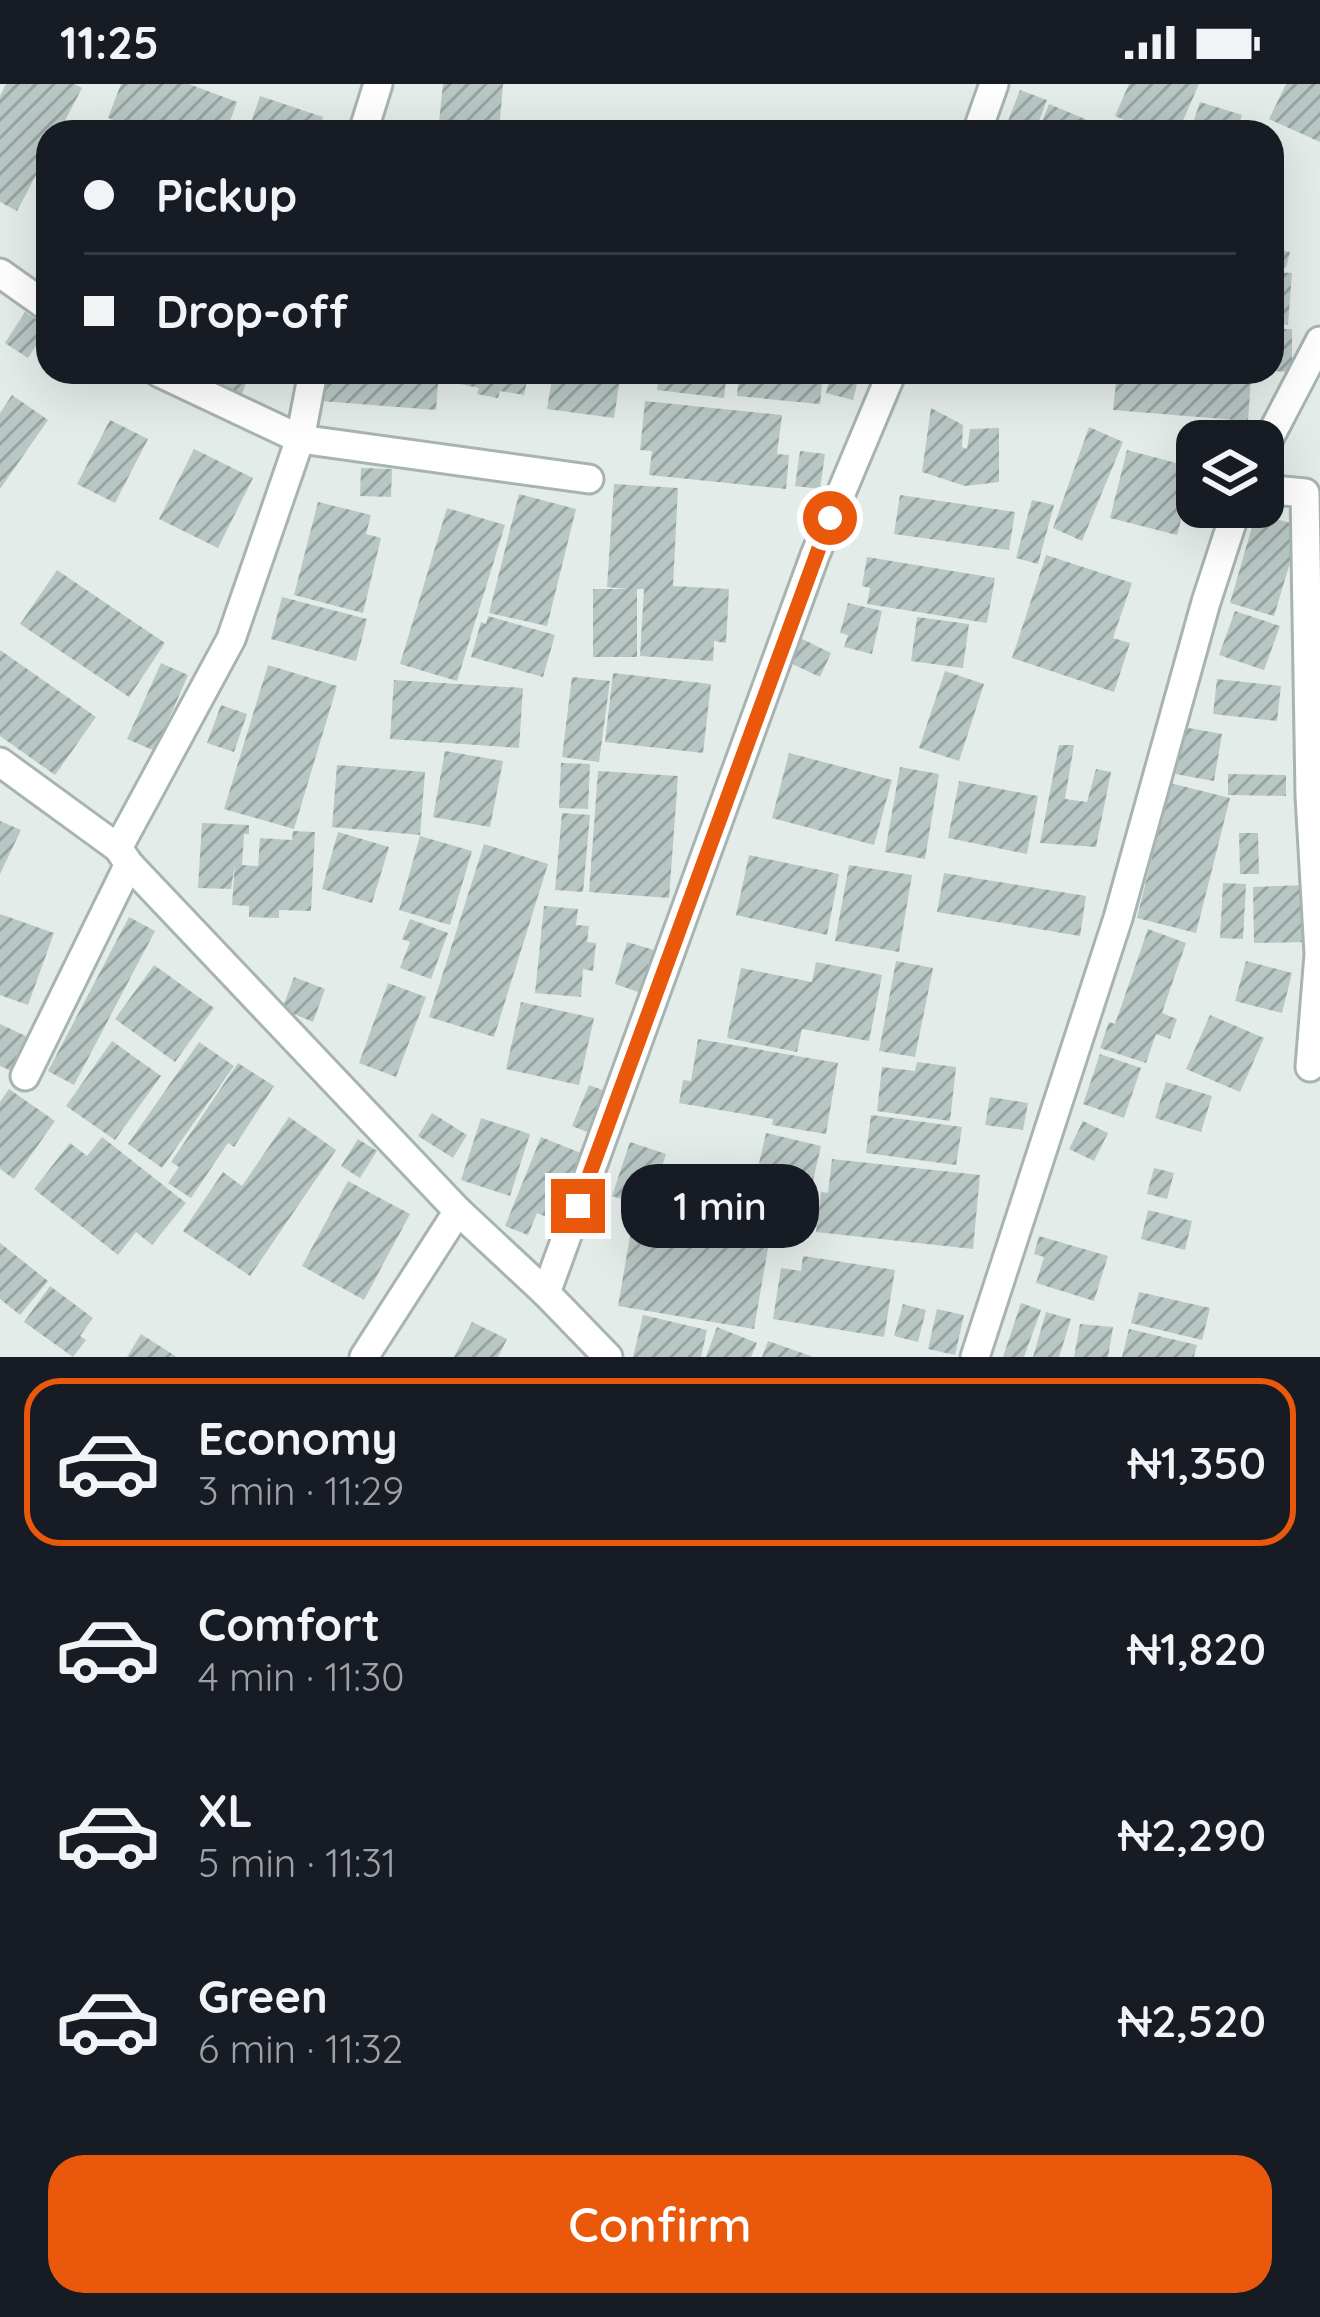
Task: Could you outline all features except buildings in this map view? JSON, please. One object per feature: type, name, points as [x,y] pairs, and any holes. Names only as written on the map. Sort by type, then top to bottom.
[{"type":"street","points":[[366,120],[377,84]]},
{"type":"street","points":[[981,120],[994,84]]},
{"type":"street","points":[[0,273],[36,298]]},
{"type":"street","points":[[1279,420],[1320,341]]},
{"type":"street","points":[[183,384],[300,439],[589,479]]},
{"type":"street","points":[[25,1076],[124,856],[231,639],[300,439],[311,384]]},
{"type":"street","points":[[546,1293],[815,555],[887,384]]},
{"type":"street","points":[[1284,492],[1305,493],[1310,796],[1319,954],[1310,1067]]},
{"type":"street","points":[[975,1357],[1118,918],[1230,528]]},
{"type":"street","points":[[0,762],[124,856],[458,1211],[608,1357]]},
{"type":"street","points":[[364,1357],[458,1211]]},
{"type":"route","points":[[578,1206],[830,518]]}]
